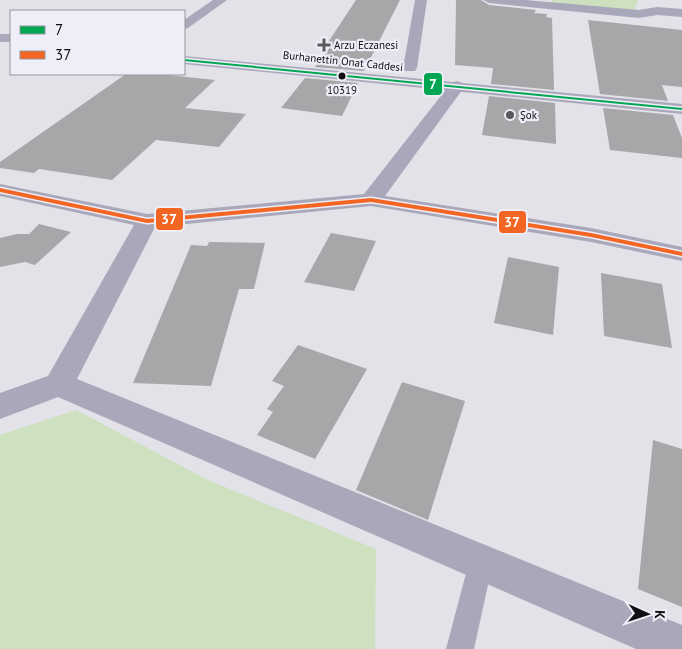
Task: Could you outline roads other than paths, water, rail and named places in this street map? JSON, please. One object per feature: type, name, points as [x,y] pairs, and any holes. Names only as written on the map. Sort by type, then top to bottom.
[{"type":"main road","name":"Burhanettin Onat Caddesi","points":[[185,46],[682,95]]},
{"type":"main road","name":"Burhanettin Onat Caddesi","points":[[185,60],[682,109]]},
{"type":"street","points":[[185,24],[221,0]]},
{"type":"street","points":[[410,68],[421,0]]},
{"type":"street","points":[[489,0],[639,14],[657,6],[682,13]]},
{"type":"street","points":[[371,200],[457,86]]},
{"type":"street","points":[[0,190],[147,222],[371,200],[591,236],[682,254]]},
{"type":"street","points":[[0,406],[59,384],[147,222]]},
{"type":"street","points":[[59,384],[682,647]]},
{"type":"lane","points":[[460,649],[481,562]]},
{"type":"place","name":"Arzu Eczanesi","points":[[324,45]]},
{"type":"place","name":"10319","points":[[342,76]]},
{"type":"place","name":"Şok","points":[[510,115]]}]
